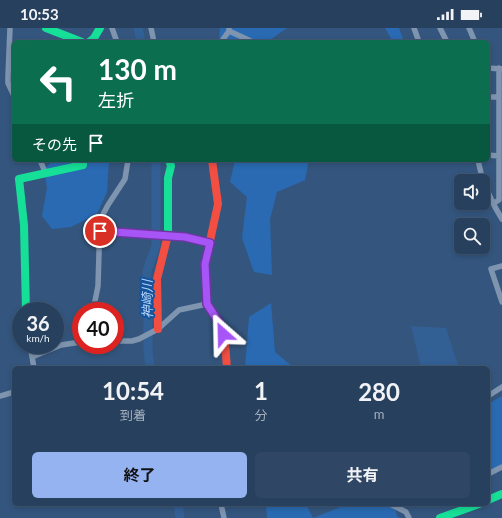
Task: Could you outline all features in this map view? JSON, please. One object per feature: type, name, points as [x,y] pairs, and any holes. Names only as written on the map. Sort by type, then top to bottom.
[{"type":"street","points":[[10,28],[8,83],[12,92]]},
{"type":"street","points":[[46,28],[77,40]]},
{"type":"street","points":[[92,40],[100,28]]},
{"type":"street","points":[[112,28],[116,40]]},
{"type":"street","points":[[151,28],[154,40]]},
{"type":"street","points":[[414,28],[418,40]]},
{"type":"street","points":[[440,28],[446,40]]},
{"type":"street","points":[[468,28],[474,40]]},
{"type":"street","points":[[222,40],[229,30],[249,40]]},
{"type":"street","points":[[490,68],[500,69],[499,200],[494,203]]},
{"type":"street","points":[[490,96],[499,97]]},
{"type":"street","points":[[490,155],[499,156]]},
{"type":"street","points":[[41,162],[45,172]]},
{"type":"street","points":[[26,302],[24,225],[19,178],[83,165],[83,162]]},
{"type":"street","points":[[95,302],[98,286],[100,220],[125,179],[128,162]]},
{"type":"street","points":[[158,329],[158,279],[168,236],[168,178],[171,166],[170,162]]},
{"type":"street","points":[[212,162],[218,204],[205,264],[207,304],[221,329],[225,343],[227,366]]},
{"type":"street","points":[[478,162],[483,182],[502,219]]},
{"type":"street","points":[[100,231],[185,237],[210,243]]},
{"type":"street","points":[[502,266],[491,269],[502,302]]},
{"type":"street","points":[[124,341],[139,339],[158,329],[179,310],[207,304]]},
{"type":"street","points":[[32,357],[61,346],[72,344]]},
{"type":"street","points":[[32,354],[34,366]]},
{"type":"street","points":[[490,395],[502,387]]},
{"type":"street","points":[[0,396],[12,393]]},
{"type":"street","points":[[490,473],[502,467]]},
{"type":"street","points":[[490,499],[502,494]]},
{"type":"street","points":[[221,506],[224,518]]},
{"type":"street","points":[[395,506],[406,512],[409,518]]},
{"type":"street","points":[[440,518],[473,506]]},
{"type":"shaded area","points":[[220,28],[287,28],[270,40],[229,40],[219,38]]},
{"type":"shaded area","points":[[385,28],[399,28],[403,40],[392,40]]},
{"type":"shaded area","points":[[52,162],[109,162],[107,192],[97,214],[71,227],[52,229],[42,216],[47,188],[44,169]]},
{"type":"shaded area","points":[[235,162],[309,162],[305,180],[277,192],[270,219],[272,275],[254,272],[242,238],[247,197],[230,182]]},
{"type":"shaded area","points":[[271,303],[275,352],[292,366],[245,366],[249,317]]},
{"type":"shaded area","points":[[411,326],[446,328],[458,366],[421,366]]},
{"type":"shaded area","points":[[502,396],[502,465],[490,470],[490,403]]},
{"type":"shaded area","points":[[266,506],[307,506],[313,518],[267,518]]},
{"type":"shaded area","points":[[343,506],[394,506],[397,516],[400,518],[313,518]]},
{"type":"waterway","name":"神崎川","points":[[138,28],[141,40]]},
{"type":"waterway","name":"神崎川","points":[[150,366],[146,288],[147,271],[156,245],[156,162]]},
{"type":"waterway","name":"神崎川","points":[[178,506],[180,518]]},
{"type":"traffic: fast","points":[[46,28],[77,40]]},
{"type":"traffic: fast","points":[[92,40],[100,28]]},
{"type":"traffic: fast","points":[[26,302],[24,225],[19,179],[83,165],[83,162]]},
{"type":"traffic: fast","points":[[168,235],[168,178],[171,166],[170,162]]},
{"type":"traffic: fast","points":[[490,499],[502,494]]},
{"type":"traffic: fast","points":[[440,518],[473,506]]},
{"type":"traffic: jam","points":[[212,162],[218,204],[205,264],[207,304],[220,324],[225,343],[227,366]]},
{"type":"traffic: jam","points":[[158,329],[157,279],[168,235]]},
{"type":"route","points":[[100,231],[185,237],[210,243],[205,264],[207,304],[220,324],[223,334]]}]
